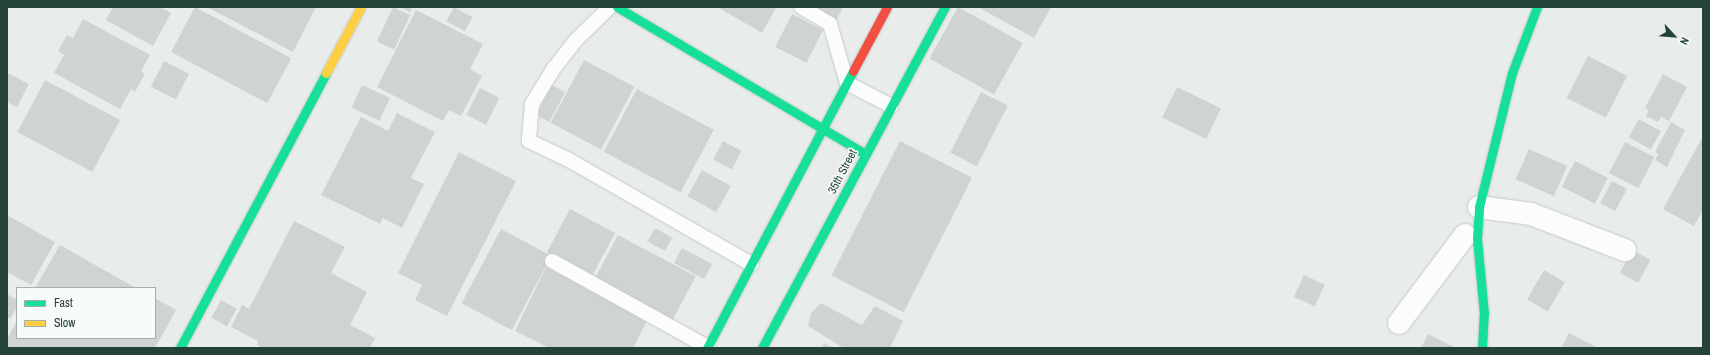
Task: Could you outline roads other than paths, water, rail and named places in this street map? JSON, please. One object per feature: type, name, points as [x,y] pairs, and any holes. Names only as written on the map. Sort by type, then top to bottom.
[{"type":"street","points":[[180,348],[362,7]]},
{"type":"street","points":[[617,7],[866,154]]},
{"type":"street","points":[[707,347],[887,7]]},
{"type":"street","name":"35th Street","points":[[762,348],[945,7]]},
{"type":"street","points":[[1482,348],[1484,314],[1477,238],[1479,207],[1512,73],[1537,7]]},
{"type":"street","points":[[1479,207],[1531,214],[1625,250]]},
{"type":"street","points":[[1399,323],[1466,235]]},
{"type":"lane","points":[[610,7],[576,40],[554,68],[532,104],[529,141],[569,160],[751,264]]},
{"type":"lane","points":[[802,7],[830,24],[847,83],[891,106]]},
{"type":"lane","points":[[552,261],[707,347]]}]
